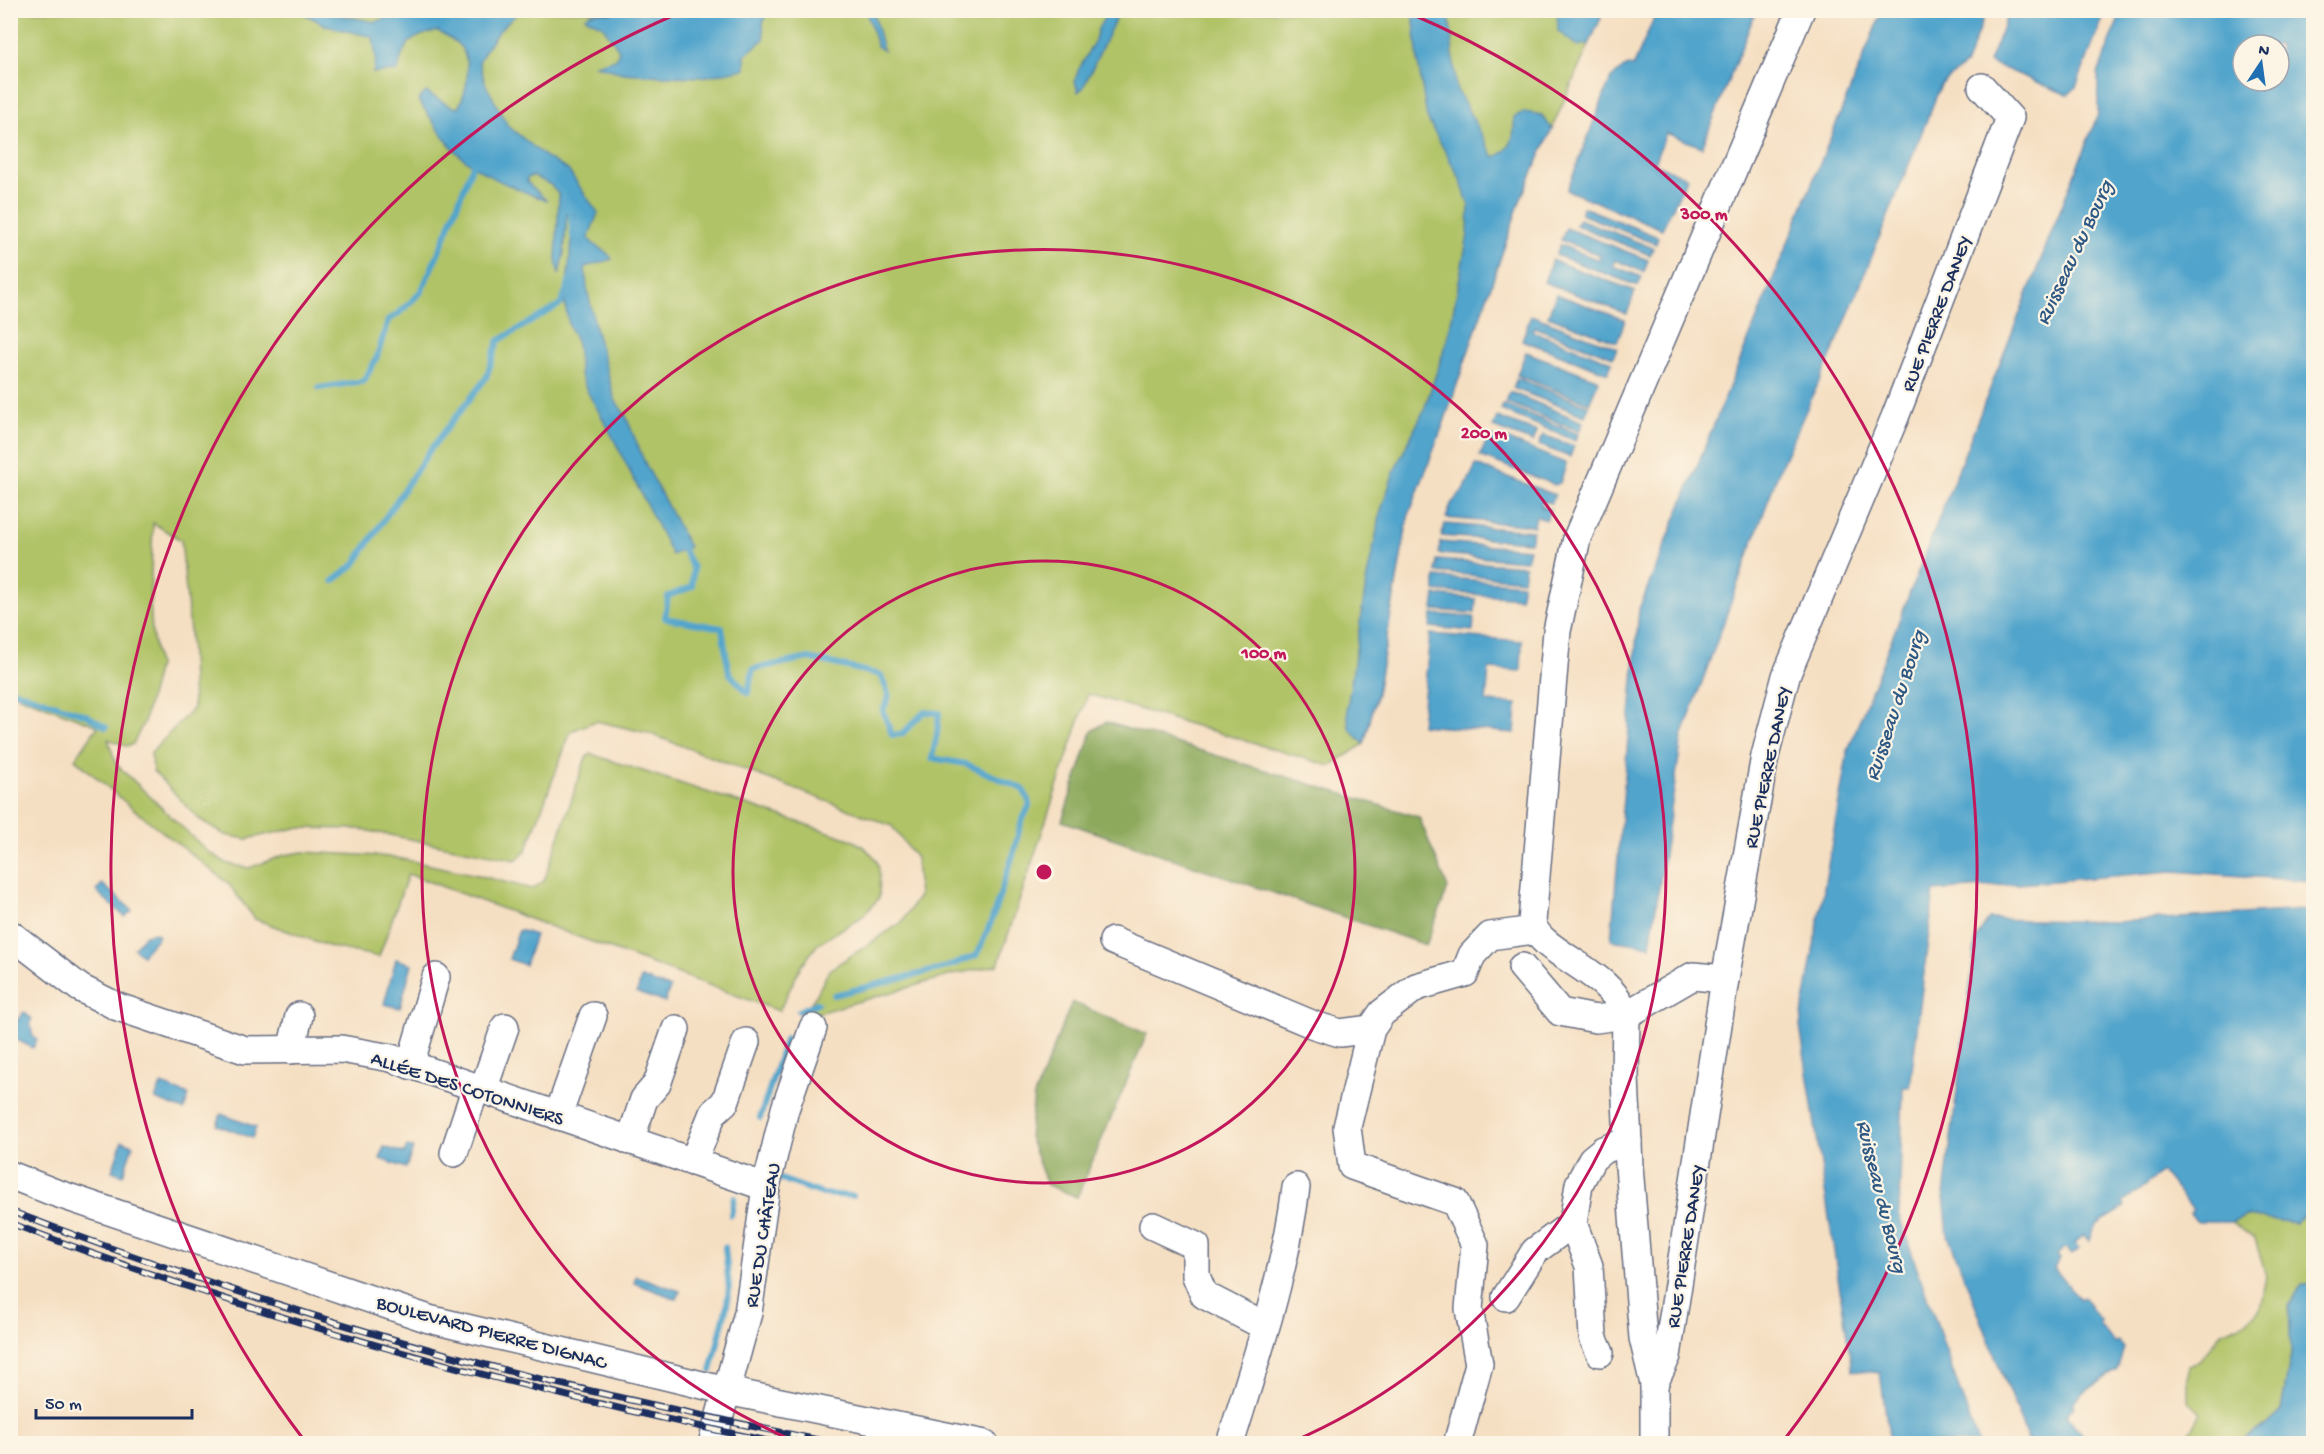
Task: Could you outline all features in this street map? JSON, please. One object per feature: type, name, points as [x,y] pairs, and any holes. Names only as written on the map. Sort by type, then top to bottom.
[{"type":"street","points":[[1626,1016],[1618,998],[1609,988],[1543,938],[1532,915],[1536,891],[1537,846],[1557,631],[1577,538],[1801,10]]},
{"type":"street","name":"RUE PIERRE DANEY","points":[[1653,1384],[1667,1356],[1725,979],[1765,756],[1786,676],[1895,417],[2010,118],[1982,87]]},
{"type":"street","name":"ALLÉE DES COTONNIERS","points":[[10,934],[80,988],[118,1007],[245,1050],[341,1049],[391,1058],[766,1187]]},
{"type":"street","points":[[1457,1443],[1479,1364],[1469,1309],[1475,1245],[1455,1202],[1352,1166],[1347,1127],[1371,1029],[1382,1013],[1416,987],[1465,973],[1472,956],[1490,936],[1543,938]]},
{"type":"street","points":[[1113,941],[1314,1026],[1340,1033],[1371,1029]]},
{"type":"street","points":[[1522,967],[1560,1012],[1596,1018],[1626,1016],[1693,976],[1725,979]]},
{"type":"street","points":[[411,1065],[436,977]]},
{"type":"street","points":[[291,1050],[299,1016]]},
{"type":"street","points":[[558,1116],[593,1016]]},
{"type":"street","name":"RUE PIERRE DANEY","points":[[1626,1016],[1625,1077],[1628,1141],[1643,1338],[1653,1384],[1654,1443]]},
{"type":"street","points":[[454,1153],[505,1027]]},
{"type":"street","name":"RUE DU CHÂTEAU","points":[[712,1443],[748,1313],[766,1187],[785,1109],[813,1028]]},
{"type":"street","points":[[630,1141],[644,1099],[657,1084],[676,1029]]},
{"type":"street","points":[[693,1162],[713,1113],[724,1102],[746,1042]]},
{"type":"street","points":[[1600,1353],[1593,1337],[1588,1266],[1573,1224],[1579,1184],[1592,1159],[1603,1150],[1628,1141]]},
{"type":"street","name":"BOULEVARD PIERRE DIGNAC","points":[[10,1175],[53,1192],[429,1319],[727,1391],[985,1443]]},
{"type":"street","points":[[1230,1443],[1293,1215],[1296,1187]]},
{"type":"street","points":[[1506,1297],[1535,1251],[1573,1224]]},
{"type":"street","points":[[1153,1226],[1196,1246],[1196,1276],[1204,1295],[1264,1326]]},
{"type":"green space","points":[[10,11],[1604,11],[1521,198],[1443,425],[1408,517],[1377,693],[1364,744],[1330,766],[1088,694],[998,965],[956,974],[800,1018],[817,994],[829,970],[901,923],[919,896],[916,858],[892,826],[648,733],[596,721],[571,731],[526,851],[516,860],[359,829],[296,828],[247,839],[225,835],[200,820],[153,771],[151,753],[193,708],[190,632],[181,540],[153,523],[150,600],[152,632],[158,666],[144,722],[133,744],[126,746],[108,739],[116,764],[207,851],[228,864],[249,868],[284,855],[303,852],[379,856],[473,874],[532,889],[544,881],[586,757],[591,754],[853,840],[870,852],[878,863],[879,898],[863,916],[818,944],[801,966],[779,1011],[408,874],[379,957],[331,947],[255,919],[228,883],[132,808],[75,759],[98,726],[11,693]]},
{"type":"green space","points":[[1106,722],[1419,817],[1448,888],[1426,945],[1062,821],[1092,731]]},
{"type":"green space","points":[[1072,1002],[1147,1034],[1077,1197],[1047,1185],[1029,1137],[1034,1096]]},
{"type":"green space","points":[[2313,1206],[2313,1284],[2302,1285],[2290,1306],[2291,1354],[2281,1411],[2264,1427],[2238,1443],[2184,1444],[2200,1412],[2188,1402],[2188,1366],[2199,1362],[2222,1332],[2247,1321],[2260,1309],[2266,1276],[2255,1239],[2231,1222],[2246,1216],[2295,1223]]},
{"type":"water","points":[[612,10],[768,11],[763,23],[764,39],[745,55],[745,69],[703,77],[623,73],[595,65],[616,59],[619,50],[603,26],[585,17],[594,13],[611,13]]},
{"type":"water","points":[[1557,10],[1604,11],[1589,44],[1577,46],[1558,31]]},
{"type":"water","name":"Ruisseau du Bourg","points":[[2122,10],[2313,11],[2313,881],[2172,871],[1934,891],[1910,1087],[1903,1087],[1899,1216],[1978,1443],[1890,1443],[1880,1373],[1852,1370],[1800,1026],[1848,750],[2098,114],[2098,74]]},
{"type":"water","points":[[299,11],[327,11],[376,22],[404,11],[521,11],[497,34],[479,62],[486,85],[508,126],[547,158],[568,170],[598,213],[588,238],[612,259],[585,267],[596,331],[615,400],[626,416],[644,461],[689,547],[672,555],[580,374],[577,344],[569,325],[565,305],[574,214],[569,211],[567,214],[564,253],[559,275],[556,260],[559,195],[551,185],[533,176],[527,178],[527,182],[547,201],[483,172],[464,159],[451,146],[418,100],[426,92],[458,108],[464,93],[467,75],[463,50],[456,42],[438,31],[428,33],[414,38],[405,47],[398,71],[373,73],[376,58],[373,37],[327,26]]},
{"type":"water","points":[[866,11],[873,11],[883,50],[877,46]]},
{"type":"water","points":[[1108,11],[1119,11],[1083,88],[1078,92],[1075,81],[1078,71]]},
{"type":"water","points":[[1413,11],[1449,11],[1456,88],[1494,157],[1505,151],[1512,142],[1514,117],[1524,112],[1542,115],[1552,129],[1521,198],[1443,425],[1408,517],[1377,693],[1364,744],[1349,728],[1347,709],[1367,577],[1382,507],[1395,469],[1424,410],[1448,338],[1468,235],[1469,206],[1460,179],[1427,118]]},
{"type":"water","points":[[1657,11],[1756,11],[1702,147],[1666,133],[1654,163],[1687,178],[1662,229],[1567,190],[1611,78],[1628,65],[1633,67]]},
{"type":"water","points":[[1882,11],[1986,11],[1966,64],[1941,85],[1838,340],[1780,468],[1682,737],[1650,946],[1611,940],[1639,609]]},
{"type":"water","points":[[2009,11],[2106,11],[2076,87],[2068,95],[1989,62]]},
{"type":"water","points":[[1583,207],[1658,237],[1656,244],[1581,214]]},
{"type":"water","points":[[1579,219],[1653,248],[1650,255],[1576,225]]},
{"type":"water","points":[[1566,228],[1648,260],[1644,272],[1615,260],[1613,266],[1642,277],[1638,286],[1556,255],[1560,245],[1599,260],[1600,255],[1561,240]]},
{"type":"water","points":[[1552,260],[1635,291],[1627,314],[1544,282]]},
{"type":"water","points":[[1556,294],[1625,320],[1617,342],[1548,316]]},
{"type":"water","points":[[1531,315],[1617,348],[1613,357],[1534,327],[1532,331],[1612,362],[1608,373],[1522,340]]},
{"type":"water","points":[[1526,352],[1599,380],[1589,403],[1517,375]]},
{"type":"water","points":[[1517,378],[1589,406],[1585,416],[1513,388]]},
{"type":"water","points":[[1510,392],[1583,422],[1579,431],[1506,402]]},
{"type":"water","points":[[1503,404],[1578,434],[1576,441],[1501,410]]},
{"type":"water","points":[[1497,417],[1537,432],[1533,442],[1493,427]]},
{"type":"water","points":[[1543,435],[1574,446],[1570,457],[1539,445]]},
{"type":"water","points":[[1489,436],[1502,437],[1565,463],[1560,483],[1555,485],[1480,456]]},
{"type":"water","points":[[1476,465],[1555,495],[1551,503],[1542,501],[1541,506],[1550,510],[1546,520],[1536,516],[1534,526],[1446,518],[1451,504],[1465,488]]},
{"type":"water","points":[[1445,524],[1533,531],[1530,542],[1441,536]]},
{"type":"water","points":[[1440,542],[1529,549],[1526,561],[1439,554]]},
{"type":"water","points":[[1437,560],[1525,566],[1523,580],[1436,572]]},
{"type":"water","points":[[1435,577],[1523,584],[1520,598],[1435,591]]},
{"type":"water","points":[[1435,595],[1476,599],[1475,613],[1433,610]]},
{"type":"water","points":[[1432,614],[1474,617],[1473,631],[1430,627]]},
{"type":"water","points":[[1430,634],[1522,641],[1521,671],[1489,669],[1486,702],[1517,704],[1515,733],[1421,725]]},
{"type":"water","points":[[102,884],[132,910],[125,917],[96,891]]},
{"type":"water","points":[[2304,910],[2314,917],[2313,1206],[2295,1223],[2246,1216],[2231,1222],[2197,1222],[2190,1213],[2193,1210],[2162,1172],[2123,1203],[2125,1207],[2098,1224],[2089,1241],[2084,1235],[2075,1243],[2079,1249],[2072,1255],[2065,1247],[2057,1255],[2060,1259],[2054,1268],[2080,1300],[2084,1298],[2101,1321],[2099,1324],[2115,1344],[2118,1341],[2124,1348],[2117,1370],[2072,1403],[2074,1406],[2066,1413],[2089,1443],[2029,1443],[1948,1235],[1944,1195],[1976,938],[1989,919],[2116,922]]},
{"type":"water","points":[[519,930],[535,935],[525,965],[509,959]]},
{"type":"water","points":[[156,933],[159,936],[142,955],[134,948],[145,935]]},
{"type":"water","points":[[396,959],[412,964],[400,1008],[384,1004]]},
{"type":"water","points":[[641,978],[670,988],[665,1002],[637,993]]},
{"type":"water","points":[[24,1012],[32,1019],[30,1022],[33,1037],[37,1039],[33,1048],[15,1039],[12,1026]]},
{"type":"water","points":[[161,1085],[189,1095],[184,1110],[155,1099]]},
{"type":"water","points":[[221,1114],[256,1127],[252,1138],[217,1125]]},
{"type":"water","points":[[122,1141],[133,1145],[123,1175],[112,1171]]},
{"type":"water","points":[[384,1147],[404,1153],[407,1147],[413,1148],[406,1168],[380,1159]]},
{"type":"water","points":[[636,1276],[680,1291],[677,1299],[634,1283]]},
{"type":"water","points":[[2302,1284],[2313,1284],[2313,1443],[2238,1443],[2264,1427],[2281,1411],[2291,1354],[2289,1306]]},
{"type":"waterway","points":[[319,388],[364,381],[377,357],[388,320],[398,314],[421,292],[475,159]]},
{"type":"waterway","points":[[570,205],[573,237]]},
{"type":"waterway","points":[[333,581],[354,565],[430,450],[486,378],[498,341],[561,304],[570,280]]},
{"type":"waterway","points":[[681,545],[693,568],[692,587],[668,596],[665,618],[722,628],[729,673],[748,693],[753,669],[809,658],[881,675],[889,696],[883,711],[892,735],[902,734],[924,712],[939,713],[932,758],[966,764],[1023,789],[1030,804],[1021,823],[991,922],[977,955],[947,967],[834,995]]},
{"type":"waterway","points":[[10,689],[86,715],[106,727]]},
{"type":"waterway","points":[[799,1011],[817,1003]]},
{"type":"waterway","points":[[760,1118],[786,1038]]},
{"type":"waterway","points":[[775,1177],[823,1194],[852,1196]]},
{"type":"waterway","points":[[731,1215],[734,1198]]},
{"type":"waterway","points":[[711,1371],[729,1288],[725,1247]]},
{"type":"railway","points":[[10,1211],[269,1302],[466,1360],[685,1412],[838,1444]]},
{"type":"railway","points":[[10,1223],[200,1291],[392,1350],[587,1401],[783,1444]]}]
